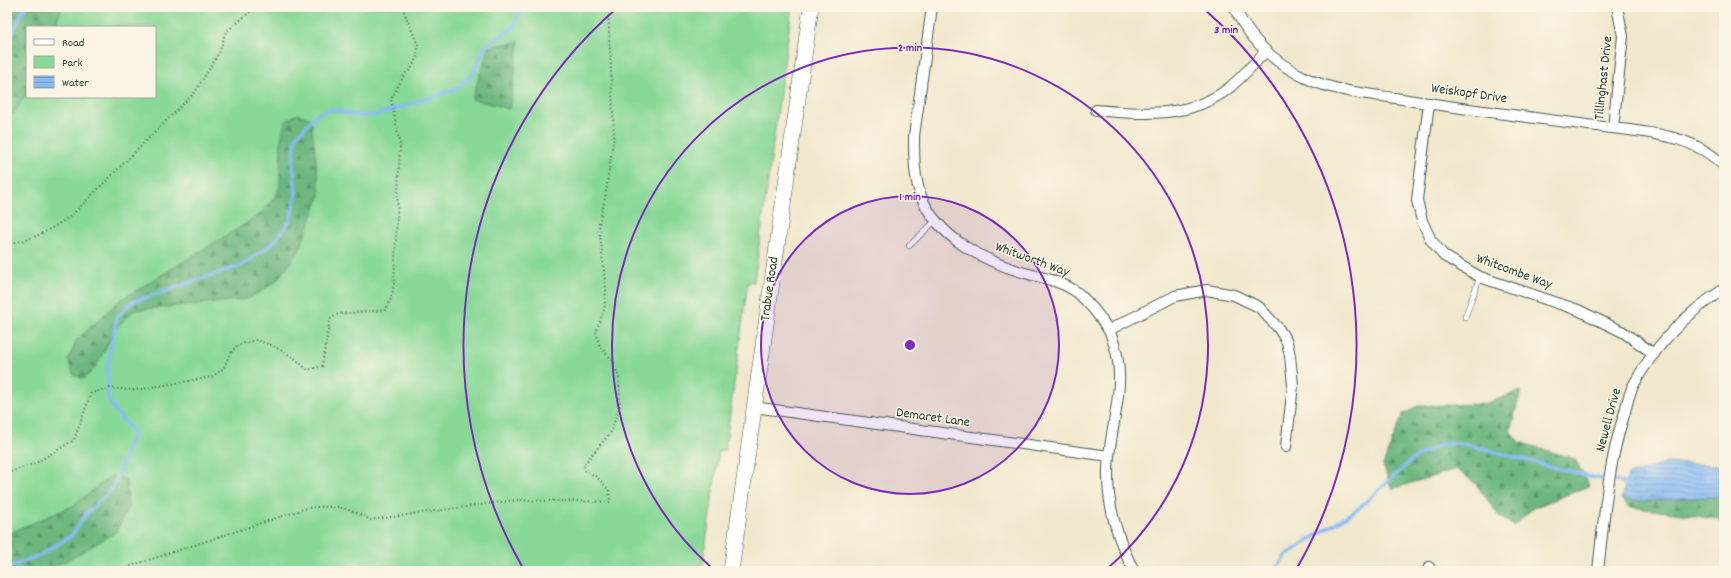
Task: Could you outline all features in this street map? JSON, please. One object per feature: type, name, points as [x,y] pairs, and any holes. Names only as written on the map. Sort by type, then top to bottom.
[{"type":"main road","name":"Trabue Road","points":[[731,571],[811,7]]},
{"type":"street","name":"Whitworth Way","points":[[932,7],[914,136],[914,156],[921,196],[936,220],[954,238],[980,255],[1025,273],[1047,278],[1077,293],[1090,305],[1109,330],[1120,370],[1118,400],[1109,456],[1109,495],[1118,538],[1134,571]]},
{"type":"street","name":"Weiskopf Drive","points":[[1234,7],[1240,19],[1254,39],[1266,51],[1293,71],[1327,87],[1429,103],[1672,137],[1707,152],[1724,166]]},
{"type":"street","name":"Tillinghast Drive","points":[[1613,128],[1623,36],[1617,7]]},
{"type":"street","points":[[1096,110],[1132,113],[1170,113],[1192,108],[1210,100],[1227,89],[1266,51]]},
{"type":"street","name":"Whitcombe Way","points":[[1429,103],[1417,200],[1422,221],[1431,240],[1444,256],[1480,277],[1578,310],[1624,332],[1654,354]]},
{"type":"street","name":"Newell Drive","points":[[1598,571],[1611,469],[1620,425],[1633,387],[1654,354],[1677,324],[1724,289]]},
{"type":"street","points":[[1109,330],[1175,296],[1207,290],[1234,295],[1259,307],[1279,329],[1286,342],[1290,356],[1293,385],[1286,447]]},
{"type":"street","name":"Demaret Lane","points":[[754,407],[1109,456]]},
{"type":"lane","points":[[909,246],[936,220]]},
{"type":"lane","points":[[1465,317],[1480,277]]},
{"type":"path","points":[[7,243],[20,242],[47,231],[71,216],[194,92],[219,53],[226,32],[250,12],[274,7]]},
{"type":"path","points":[[7,473],[36,463],[74,440],[90,393],[108,388],[135,390],[212,377],[224,368],[229,355],[238,345],[256,340],[271,345],[293,357],[308,370],[322,366],[330,319],[338,314],[385,310],[391,299],[394,284],[400,145],[391,99],[404,75],[412,69],[417,57],[418,45],[402,7]]},
{"type":"path","points":[[115,571],[307,508],[330,505],[357,512],[370,520],[515,500],[610,502],[610,490],[597,477],[585,471],[584,464],[611,432],[620,405],[619,378],[613,361],[600,347],[596,332],[604,310],[606,290],[599,224],[605,198],[614,135],[608,7]]},
{"type":"green space","points":[[7,7],[792,7],[754,282],[748,282],[725,450],[719,450],[702,571],[7,571]]},
{"type":"green space","points":[[7,7],[62,7],[54,26],[26,26],[26,94],[7,123]]},
{"type":"green space","points":[[519,42],[509,109],[472,99],[489,47]]},
{"type":"green space","points":[[297,114],[311,119],[320,195],[299,251],[275,282],[248,299],[134,310],[115,329],[95,368],[84,379],[74,375],[68,360],[77,340],[119,301],[260,215],[275,197],[280,186],[281,141],[285,122]]},
{"type":"green space","points":[[1521,391],[1510,431],[1519,442],[1575,459],[1589,486],[1533,508],[1514,526],[1499,516],[1475,483],[1456,469],[1392,489],[1383,465],[1403,414],[1418,406],[1484,404]]},
{"type":"green space","points":[[111,476],[126,479],[128,506],[116,532],[68,560],[42,571],[7,571],[7,534],[73,506]]},
{"type":"green space","points":[[1724,496],[1724,523],[1718,519],[1630,507],[1621,499],[1645,501]]},
{"type":"water","points":[[1667,463],[1724,465],[1724,496],[1645,501],[1621,499],[1628,475]]},
{"type":"waterway","points":[[7,44],[25,7]]},
{"type":"waterway","points":[[7,568],[40,555],[71,536],[88,512],[113,488],[133,434],[130,427],[115,411],[108,399],[107,367],[117,317],[132,302],[243,265],[274,242],[290,221],[296,195],[293,161],[296,137],[317,114],[329,109],[360,116],[377,115],[461,86],[474,72],[485,47],[513,28],[521,10],[519,7]]},
{"type":"waterway","points":[[1274,571],[1286,555],[1359,508],[1413,459],[1441,444],[1465,444],[1591,477],[1629,484]]}]
